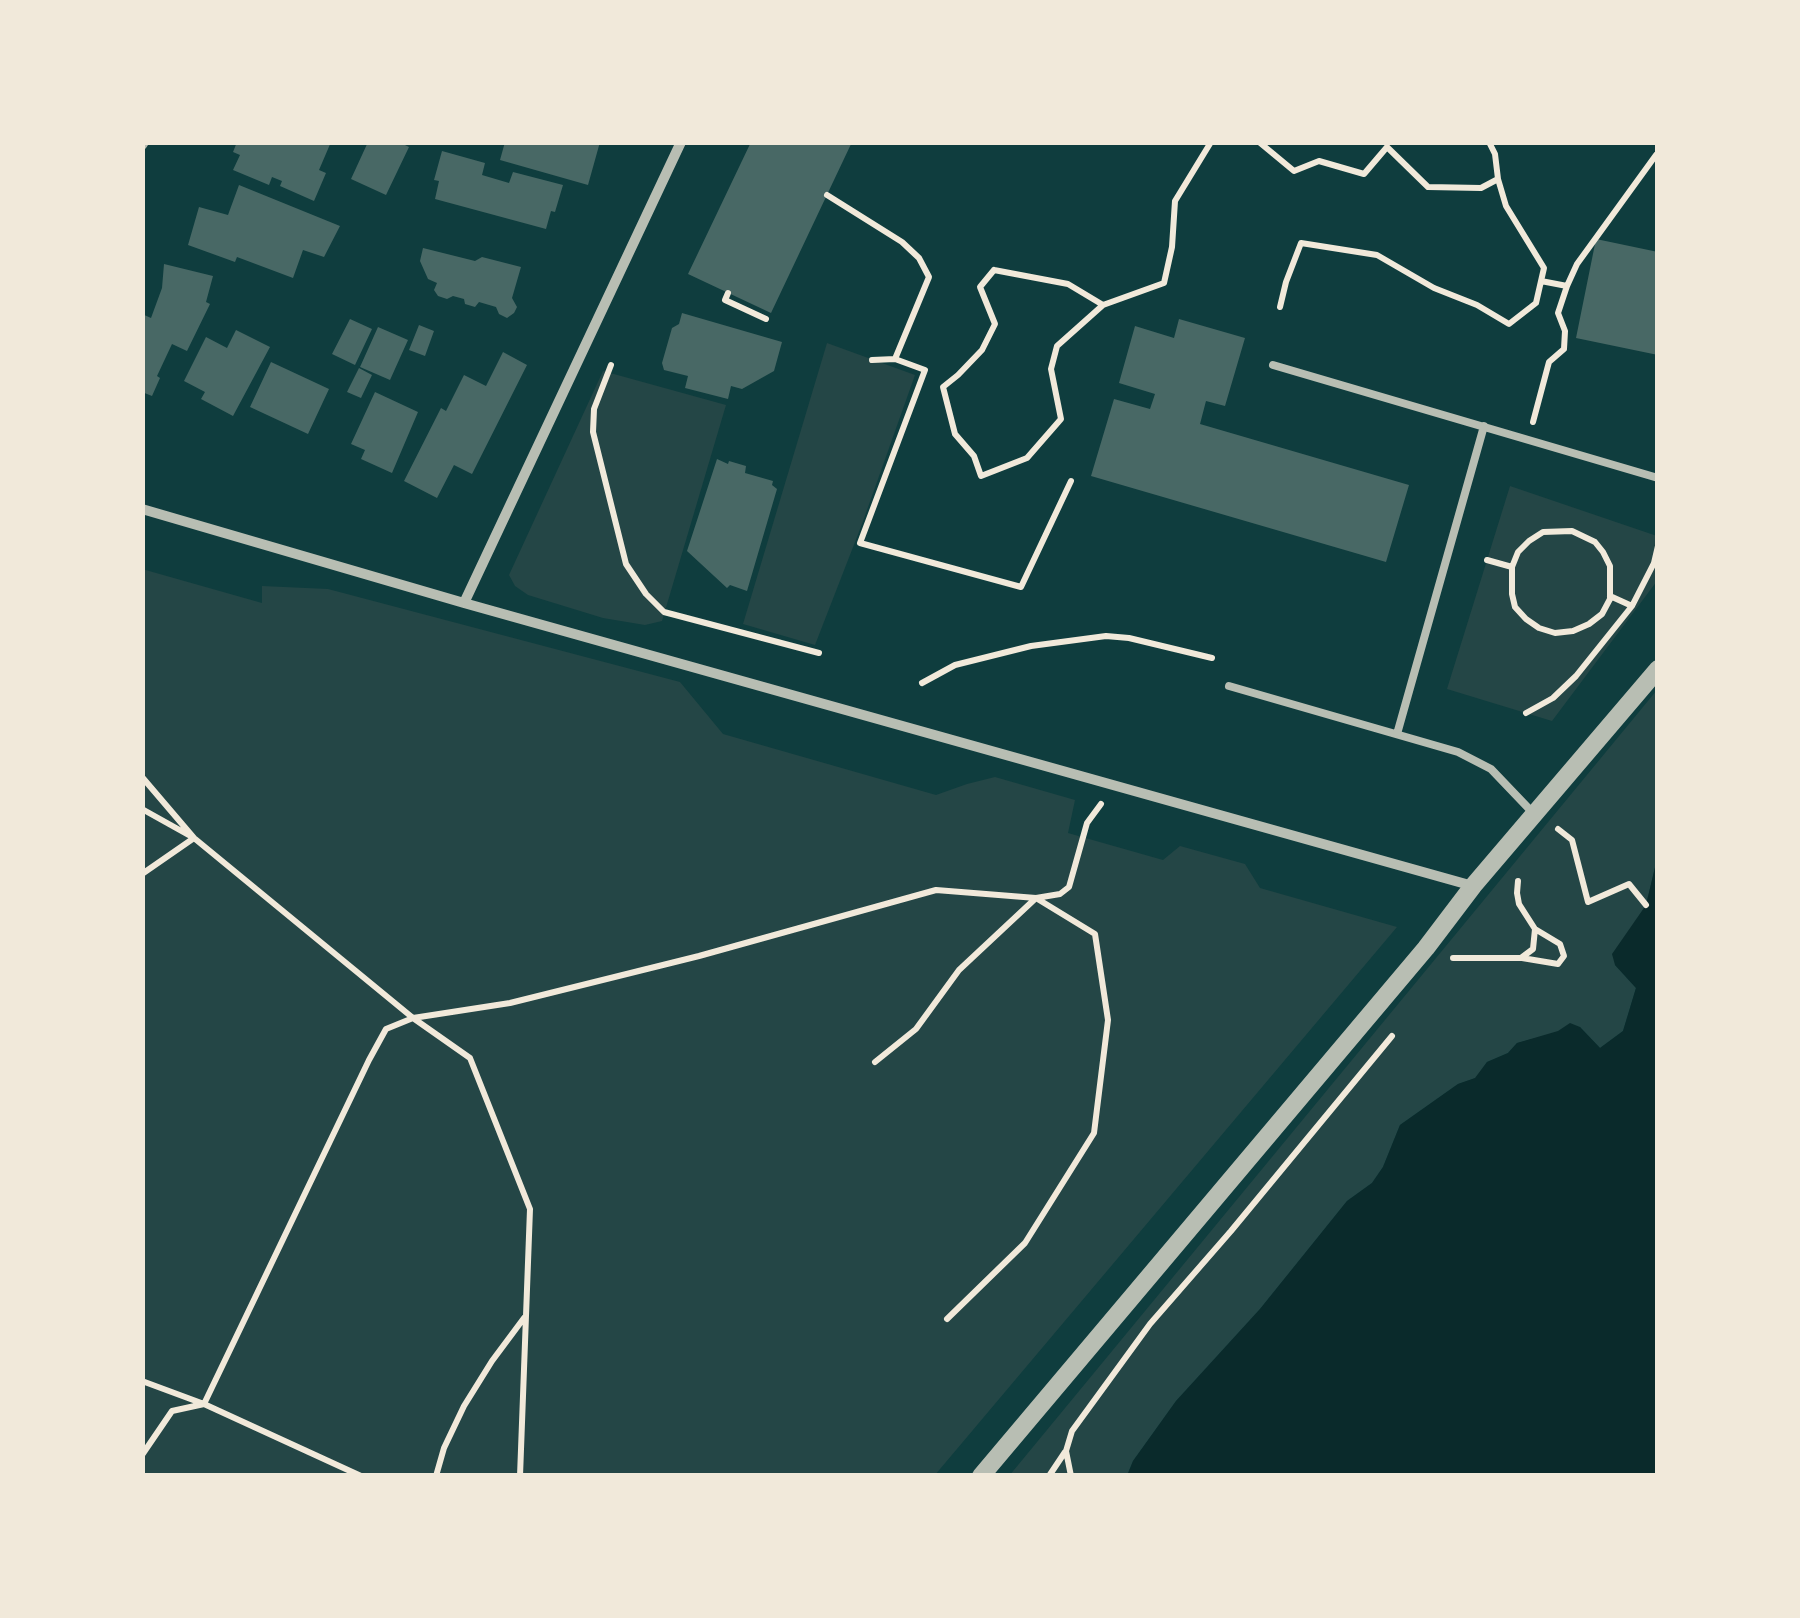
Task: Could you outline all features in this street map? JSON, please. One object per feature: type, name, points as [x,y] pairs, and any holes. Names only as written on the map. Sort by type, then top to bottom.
[{"type":"street","points":[[464,603],[681,142]]},
{"type":"street","points":[[142,509],[1473,886]]},
{"type":"street","points":[[980,1476],[1658,669]]},
{"type":"lane","points":[[1274,365],[1658,478]]},
{"type":"lane","points":[[1397,734],[1484,426]]},
{"type":"lane","points":[[1229,686],[1458,752],[1490,769],[1534,814]]},
{"type":"path","points":[[1103,304],[1068,284],[994,270],[980,287],[994,324],[982,350],[943,387],[955,434],[974,456],[980,476],[1026,458],[1061,419],[1051,369],[1056,346],[1103,304],[1164,283],[1172,247],[1174,201],[1211,142]]},
{"type":"path","points":[[1259,142],[1294,171],[1319,161],[1364,174],[1386,145],[1428,187],[1481,188],[1498,180]]},
{"type":"path","points":[[1280,307],[1302,243],[1377,255],[1509,324],[1536,303],[1544,268],[1506,206],[1489,142]]},
{"type":"path","points":[[1529,440],[1548,362],[1564,349],[1565,331],[1558,313],[1576,264],[1656,155]]},
{"type":"path","points":[[827,195],[902,242],[919,258],[929,277],[895,358]]},
{"type":"path","points":[[1541,281],[1567,286]]},
{"type":"path","points":[[728,293],[725,300],[766,319]]},
{"type":"path","points":[[872,360],[895,358],[925,370],[860,543],[1022,587],[1071,480]]},
{"type":"path","points":[[611,364],[594,410],[593,432],[626,564],[646,594],[664,612],[818,653]]},
{"type":"path","points":[[1572,531],[1595,542],[1603,552],[1610,566],[1610,596],[1602,614],[1589,624],[1556,633],[1539,628],[1515,607],[1512,567],[1518,552],[1543,532],[1572,531]]},
{"type":"path","points":[[1526,713],[1553,698],[1576,676],[1632,606],[1654,563],[1658,546]]},
{"type":"path","points":[[1487,560],[1512,567]]},
{"type":"path","points":[[1610,596],[1632,606]]},
{"type":"path","points":[[922,683],[955,665],[1031,646],[1106,636],[1212,658]]},
{"type":"path","points":[[142,776],[194,838]]},
{"type":"path","points":[[204,1404],[386,1029],[413,1018],[510,1004],[936,890],[1036,898],[1060,894],[1069,887],[1087,823],[1102,803]]},
{"type":"path","points":[[142,809],[194,838],[413,1018],[470,1058],[530,1210],[520,1476]]},
{"type":"path","points":[[1558,830],[1572,840],[1588,902],[1629,884],[1646,904]]},
{"type":"path","points":[[142,874],[194,838]]},
{"type":"path","points":[[1453,958],[1521,958],[1558,964],[1564,956],[1560,944],[1535,929],[1519,904],[1518,881]]},
{"type":"path","points":[[875,1062],[916,1029],[959,970],[1036,898]]},
{"type":"path","points":[[947,1319],[1025,1242],[1094,1133],[1108,1020],[1095,934],[1036,898]]},
{"type":"path","points":[[1521,958],[1532,949],[1535,929]]},
{"type":"path","points":[[436,1476],[464,1406],[525,1317]]},
{"type":"path","points":[[142,1380],[361,1476]]},
{"type":"path","points":[[142,1455],[172,1411],[204,1404]]},
{"type":"path","points":[[1049,1476],[1066,1452]]},
{"type":"shaded area","points":[[827,343],[915,375],[815,645],[743,624]]},
{"type":"shaded area","points":[[603,371],[726,405],[662,621],[645,625],[603,618],[528,595],[515,586],[509,575]]},
{"type":"shaded area","points":[[1510,486],[1657,536],[1657,581],[1552,721],[1447,689]]},
{"type":"shaded area","points":[[142,569],[262,603],[262,586],[328,589],[680,682],[723,734],[936,795],[995,777],[1075,800],[1068,833],[1163,860],[1180,846],[1245,864],[1260,888],[1397,927],[935,1475],[143,1475]]},
{"type":"shaded area","points":[[1657,690],[1657,859],[1646,905],[1615,965],[1636,988],[1623,1031],[1600,1048],[1580,1027],[1517,1043],[1508,1053],[1487,1062],[1476,1078],[1458,1084],[1400,1125],[1372,1183],[1347,1201],[1260,1309],[1176,1401],[1127,1475],[1009,1476]]},
{"type":"shaded area","points":[[1657,859],[1657,1475],[1127,1476],[1133,1461],[1176,1401],[1260,1309],[1347,1201],[1372,1183],[1400,1125],[1458,1084],[1475,1078],[1487,1062],[1508,1053],[1517,1043],[1558,1031],[1570,1023],[1580,1027],[1600,1048],[1623,1031],[1636,988],[1615,965],[1612,954],[1646,905]]},
{"type":"building","points":[[237,142],[331,142],[319,170],[326,173],[314,201],[280,186],[282,181],[272,177],[269,185],[233,170],[240,155],[233,152]]},
{"type":"building","points":[[368,142],[399,142],[409,147],[386,195],[351,179]]},
{"type":"building","points":[[505,142],[600,142],[588,185],[500,160]]},
{"type":"building","points":[[751,142],[852,142],[771,313],[688,274]]},
{"type":"building","points":[[442,151],[485,163],[482,175],[509,183],[513,172],[563,185],[546,229],[435,199],[439,181],[434,180]]},
{"type":"building","points":[[239,185],[340,226],[324,257],[303,250],[293,278],[237,257],[235,262],[188,245],[199,207],[228,215]]},
{"type":"building","points":[[1596,239],[1658,252],[1658,355],[1576,338]]},
{"type":"building","points":[[423,248],[521,267],[512,298],[517,307],[514,313],[507,318],[496,307],[479,302],[475,307],[465,304],[464,299],[438,296],[434,290],[437,283],[428,279],[420,261]]},
{"type":"building","points":[[164,264],[213,276],[206,302],[210,304],[187,351],[172,344],[152,396],[142,392],[142,314],[151,318],[162,288]]},
{"type":"building","points":[[682,313],[782,342],[774,371],[742,389],[731,386],[728,399],[685,388],[688,376],[664,370],[662,363],[672,328],[679,324]]},
{"type":"building","points":[[350,319],[372,329],[355,365],[332,354]]},
{"type":"building","points":[[1179,319],[1245,338],[1225,406],[1206,401],[1200,424],[1409,485],[1386,562],[1091,476],[1114,399],[1150,409],[1155,394],[1119,383],[1135,326],[1174,338]]},
{"type":"building","points":[[419,325],[434,331],[425,356],[409,350]]},
{"type":"building","points":[[378,327],[408,340],[390,380],[360,367]]},
{"type":"building","points":[[236,330],[270,347],[233,416],[201,399],[205,392],[184,381],[206,337],[227,348]]},
{"type":"building","points":[[503,352],[527,365],[472,474],[454,465],[437,498],[404,481],[441,408],[446,411],[464,375],[486,386]]},
{"type":"building","points":[[271,362],[329,389],[308,434],[250,407]]},
{"type":"building","points":[[359,368],[372,375],[361,398],[347,392]]},
{"type":"building","points":[[375,392],[418,412],[392,473],[361,459],[365,450],[351,444]]},
{"type":"building","points":[[717,459],[746,466],[745,473],[773,481],[777,489],[747,591],[730,585],[727,588],[687,551]]}]
